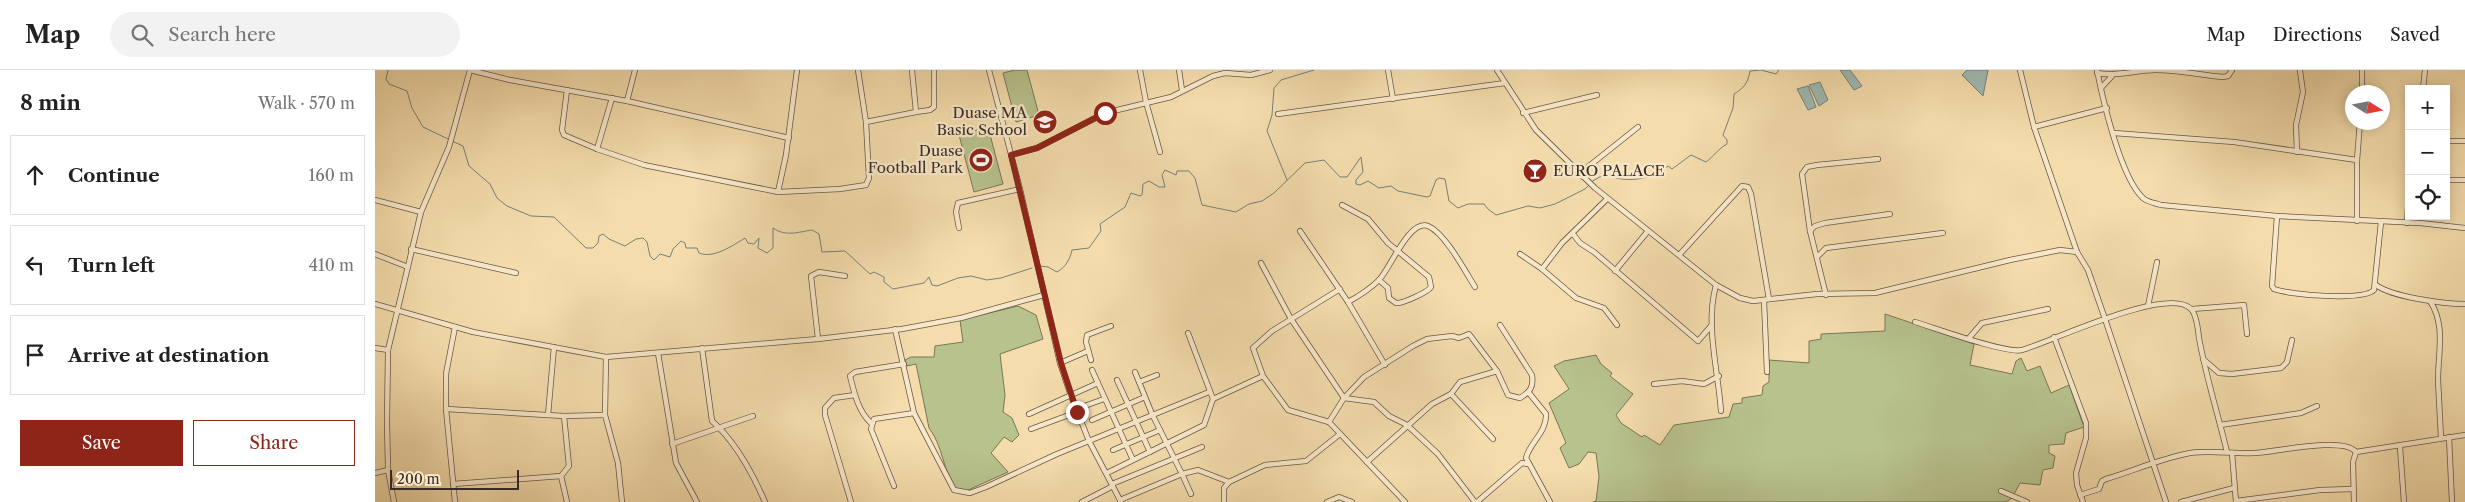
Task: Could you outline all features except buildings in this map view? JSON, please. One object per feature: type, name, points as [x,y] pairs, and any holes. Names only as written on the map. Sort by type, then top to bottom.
[{"type":"street","points":[[394,502],[389,470],[387,422],[388,350],[421,212],[449,147],[470,70],[509,80],[627,101],[789,138]]},
{"type":"street","points":[[627,101],[635,70]]},
{"type":"street","points":[[778,192],[789,138],[797,70]]},
{"type":"street","points":[[567,90],[562,130],[564,134],[597,149],[644,165],[778,192],[840,189],[866,186],[870,169],[866,122],[858,70]]},
{"type":"street","points":[[912,70],[916,112]]},
{"type":"street","points":[[866,122],[930,110],[934,107],[934,70]]},
{"type":"street","points":[[989,70],[1020,189],[1061,363],[1071,396],[1089,441],[1121,501],[1182,474],[1198,470],[1229,482]]},
{"type":"street","points":[[1140,70],[1146,102],[1161,152]]},
{"type":"street","points":[[1179,70],[1182,90]]},
{"type":"street","points":[[1011,155],[1037,148],[1105,113],[1171,96],[1225,73],[1251,75],[1267,70]]},
{"type":"street","points":[[1388,70],[1393,99]]},
{"type":"street","points":[[1497,70],[1523,113],[1536,130],[1583,177],[1607,199],[1680,254],[1716,285],[1745,300],[1817,294],[1875,292],[2060,250],[2077,252]]},
{"type":"street","points":[[2020,70],[2034,127],[2077,252],[2088,270],[2166,502]]},
{"type":"street","points":[[2097,71],[2112,76],[2141,70],[2159,70],[2223,78],[2228,76],[2232,70]]},
{"type":"street","points":[[2362,70],[2362,85]]},
{"type":"street","points":[[2423,85],[2425,70]]},
{"type":"street","points":[[2097,71],[2113,133],[2127,174],[2136,191],[2145,200],[2161,205],[2277,216],[2465,228]]},
{"type":"street","points":[[2297,152],[2296,125],[2303,92],[2300,71]]},
{"type":"street","points":[[2101,88],[2112,76]]},
{"type":"street","points":[[1278,114],[1505,83]]},
{"type":"street","points":[[1523,113],[1597,95]]},
{"type":"street","points":[[597,149],[612,98]]},
{"type":"street","points":[[2034,127],[2107,108]]},
{"type":"street","points":[[1583,177],[1584,170],[1638,127]]},
{"type":"street","points":[[2357,221],[2357,160],[2359,130]]},
{"type":"street","points":[[2113,133],[2234,142],[2357,160]]},
{"type":"street","points":[[2450,141],[2465,141]]},
{"type":"street","points":[[1826,295],[1818,256],[1810,231],[1801,181],[1802,174],[1807,167],[1878,159]]},
{"type":"street","points":[[2450,180],[2465,180]]},
{"type":"street","points":[[1680,254],[1742,186],[1748,187],[1751,194],[1766,299],[1767,372]]},
{"type":"street","points":[[959,228],[956,212],[958,203],[1020,189]]},
{"type":"street","points":[[1542,269],[1562,243],[1607,199]]},
{"type":"street","points":[[375,200],[421,212]]},
{"type":"street","points":[[1342,204],[1368,219],[1397,250],[1429,277],[1431,290],[1413,296],[1403,304],[1396,304],[1389,298],[1388,288],[1379,280]]},
{"type":"street","points":[[1810,231],[1815,226],[1825,223],[1890,214]]},
{"type":"street","points":[[2277,216],[2272,286],[2274,289],[2354,297],[2373,292],[2376,285],[2381,222]]},
{"type":"street","points":[[1348,302],[1379,280],[1397,250],[1418,227],[1429,226],[1441,237],[1475,286]]},
{"type":"street","points":[[1300,231],[1340,289],[1385,365]]},
{"type":"street","points":[[1615,272],[1648,231]]},
{"type":"street","points":[[1818,256],[1826,248],[1943,233]]},
{"type":"street","points":[[1573,234],[1580,243],[1594,252],[1697,341],[1711,326]]},
{"type":"street","points":[[411,249],[516,273]]},
{"type":"street","points":[[375,254],[408,266]]},
{"type":"street","points":[[1520,254],[1542,269],[1576,298],[1604,308],[1617,325]]},
{"type":"street","points":[[2148,306],[2157,262]]},
{"type":"street","points":[[1261,263],[1291,319],[1344,398],[1373,402],[1389,416],[1407,425],[1444,461],[1476,502],[1525,464],[1531,444],[1540,434],[1546,414],[1529,393]]},
{"type":"street","points":[[819,339],[811,276],[819,272],[845,276]]},
{"type":"street","points":[[1716,285],[1711,303],[1711,326],[1719,376],[1721,411]]},
{"type":"street","points":[[2376,285],[2384,291],[2431,301],[2465,304]]},
{"type":"street","points":[[1340,289],[1291,319],[1253,346],[1263,376],[1287,410],[1329,422],[1405,502]]},
{"type":"street","points":[[375,304],[455,328],[606,357],[819,339],[895,330],[961,318],[1044,295]]},
{"type":"street","points":[[2431,301],[2441,326],[2438,379],[2441,438]]},
{"type":"street","points":[[1915,322],[2018,351],[2105,319],[2148,306],[2171,303],[2183,304],[2192,309],[2244,305],[2247,334]]},
{"type":"street","points":[[1969,338],[1982,323],[2048,309]]},
{"type":"street","points":[[2192,309],[2196,320],[2203,359],[2229,453],[2236,502],[2319,490],[2353,489]]},
{"type":"street","points":[[1329,422],[1344,398],[1364,376],[1427,340],[1452,336],[1459,338],[1467,334],[1471,336],[1497,371],[1503,388],[1509,395],[1520,398],[1529,393],[1533,383],[1532,375],[1500,325]]},
{"type":"street","points":[[1091,360],[1086,342],[1087,335],[1111,326]]},
{"type":"street","points":[[455,328],[446,374],[446,409],[455,502]]},
{"type":"street","points":[[895,330],[914,413],[954,490],[962,493],[969,493],[986,487],[1152,414],[1209,392]]},
{"type":"street","points":[[1188,333],[1213,399]]},
{"type":"street","points":[[2053,337],[2086,422],[2086,438],[2076,473],[2083,502]]},
{"type":"street","points":[[2203,359],[2219,373],[2232,374],[2281,368],[2287,362],[2292,340]]},
{"type":"street","points":[[548,415],[554,346]]},
{"type":"street","points":[[375,348],[388,350]]},
{"type":"street","points":[[702,348],[711,421],[725,432],[753,476],[765,502]]},
{"type":"street","points":[[1061,363],[1088,351]]},
{"type":"street","points":[[658,353],[672,444],[679,469],[697,502]]},
{"type":"street","points":[[606,357],[605,415],[618,463],[622,502]]},
{"type":"street","points":[[871,423],[865,418],[855,395],[850,376],[852,373],[904,364]]},
{"type":"street","points":[[1092,370],[1133,460]]},
{"type":"street","points":[[1367,462],[1432,404],[1451,394],[1461,382],[1497,371]]},
{"type":"street","points":[[1135,372],[1159,430],[1191,494]]},
{"type":"street","points":[[2209,382],[2219,373]]},
{"type":"street","points":[[1139,382],[1157,374]]},
{"type":"street","points":[[1107,474],[1204,426],[1213,399],[1263,376]]},
{"type":"street","points":[[1654,384],[1682,381],[1704,384],[1719,376]]},
{"type":"street","points":[[1117,380],[1150,452]]},
{"type":"street","points":[[1029,414],[1098,383]]},
{"type":"street","points":[[1451,394],[1493,439]]},
{"type":"street","points":[[851,502],[825,415],[825,408],[834,398],[855,395]]},
{"type":"street","points":[[1092,420],[1145,397]]},
{"type":"street","points":[[1031,429],[1104,399]]},
{"type":"street","points":[[2220,425],[2301,413],[2317,406]]},
{"type":"street","points":[[446,409],[564,416],[605,415]]},
{"type":"street","points":[[895,486],[871,429],[871,423],[874,418],[914,413]]},
{"type":"street","points":[[453,484],[561,476],[569,466],[564,416]]},
{"type":"street","points":[[672,444],[753,416]]},
{"type":"street","points":[[1113,450],[1159,430]]},
{"type":"street","points":[[1224,502],[1224,488],[1229,482],[1265,465],[1306,461],[1340,434]]},
{"type":"street","points":[[2356,452],[2400,447],[2465,435]]},
{"type":"street","points":[[2449,437],[2452,502]]},
{"type":"street","points":[[2080,495],[2099,489],[2102,481],[2106,479],[2188,453],[2229,453],[2342,445],[2351,447],[2356,452]]},
{"type":"street","points":[[2400,447],[2404,502]]},
{"type":"street","points":[[1082,502],[1113,485],[1202,448]]},
{"type":"street","points":[[2354,502],[2353,462],[2356,452]]},
{"type":"street","points":[[1525,464],[1550,502]]},
{"type":"street","points":[[375,473],[389,470]]},
{"type":"street","points":[[561,476],[567,502]]},
{"type":"street","points":[[2181,502],[2234,488]]},
{"type":"street","points":[[2001,491],[2027,502]]},
{"type":"street","points":[[1327,502],[1339,497],[1347,498],[1352,502]]},
{"type":"green space","points":[[1027,70],[1039,115],[1016,122],[1003,73]]},
{"type":"green space","name":"Duase Football Park","points":[[988,127],[1003,184],[974,192],[959,135]]},
{"type":"green space","points":[[1018,306],[1036,315],[1043,339],[1000,354],[1005,395],[1003,412],[1012,418],[1019,435],[1012,442],[1004,437],[991,453],[1008,472],[966,491],[956,490],[948,475],[934,435],[929,428],[916,364],[907,366],[905,360],[911,357],[934,357],[935,346],[963,342],[960,320]]},
{"type":"green space","points":[[1885,314],[1974,344],[1970,365],[2012,374],[2016,361],[2021,358],[2027,371],[2040,366],[2051,393],[2069,385],[2084,427],[2066,433],[2064,444],[2049,445],[2049,453],[2055,456],[2053,468],[2043,470],[2040,485],[2020,483],[2012,498],[2006,502],[1593,502],[1596,501],[1599,477],[1596,453],[1588,452],[1579,464],[1569,468],[1560,448],[1566,443],[1549,403],[1569,389],[1554,366],[1564,361],[1596,355],[1601,364],[1612,373],[1610,376],[1633,394],[1616,415],[1621,423],[1642,437],[1644,435],[1660,445],[1674,425],[1729,417],[1733,404],[1742,403],[1742,398],[1762,395],[1763,386],[1769,382],[1769,360],[1809,363],[1809,341],[1821,339],[1821,334],[1885,331]]},
{"type":"water","points":[[1840,70],[1850,70],[1862,86],[1854,90]]},
{"type":"water","points":[[1967,70],[1988,70],[1983,96],[1962,75]]},
{"type":"water","points":[[1820,82],[1828,100],[1819,106],[1809,85]]},
{"type":"water","points":[[1808,86],[1816,107],[1808,110],[1797,89]]},
{"type":"waterway","points":[[388,70],[386,79],[389,84],[407,91],[412,108],[423,127],[448,139]]},
{"type":"waterway","points":[[1287,180],[1267,131],[1272,115],[1274,88],[1281,80],[1314,70]]},
{"type":"waterway","points":[[1591,182],[1605,174],[1629,180],[1654,175],[1668,166],[1672,169],[1691,155],[1706,162],[1727,144],[1727,140],[1723,135],[1733,108],[1734,94],[1745,85],[1750,71],[1761,70],[1776,74],[1779,70]]},
{"type":"waterway","points":[[452,141],[463,146],[469,166],[490,184],[497,198],[507,206],[531,216],[554,217],[586,248],[593,248],[598,243],[599,236],[603,234],[609,239],[625,246],[636,239],[643,238],[647,242],[650,256],[654,260],[660,254],[670,257],[673,249],[681,241],[685,243],[686,248],[697,248],[699,253],[710,254],[722,251],[745,238],[748,243],[754,244],[759,238],[758,248],[767,253],[773,248],[773,228],[787,233],[812,230],[819,234],[822,252],[845,251],[870,274],[874,272],[884,277],[884,282],[893,289],[924,283],[929,277],[932,285],[937,286],[958,278],[971,276],[987,280],[1001,278],[1032,268]]},
{"type":"waterway","points":[[1039,266],[1048,267],[1057,272],[1063,268],[1072,250],[1089,248],[1101,231],[1100,224],[1125,207],[1131,193],[1142,195],[1143,184],[1149,181],[1159,187],[1165,187],[1162,175],[1165,170],[1176,175],[1177,171],[1189,171],[1195,178],[1202,205],[1236,212],[1249,204],[1262,201],[1274,193],[1305,163],[1324,160],[1340,177],[1347,177],[1361,157],[1363,172],[1356,180],[1356,184],[1360,185],[1368,181],[1379,188],[1391,186],[1398,191],[1427,197],[1430,196],[1436,180],[1439,178],[1445,179],[1449,201],[1458,208],[1468,204],[1484,204],[1496,215],[1528,206],[1540,208],[1555,204],[1585,189],[1589,185]]},
{"type":"place","name":"Duase MA Basic School","points":[[1045,122]]},
{"type":"place","name":"Duase Football Park","points":[[981,160]]},
{"type":"place","name":"EURO PALACE","points":[[1535,171]]},
{"type":"route","points":[[1077,412],[1061,363],[1011,155],[1037,148],[1105,113]]}]
